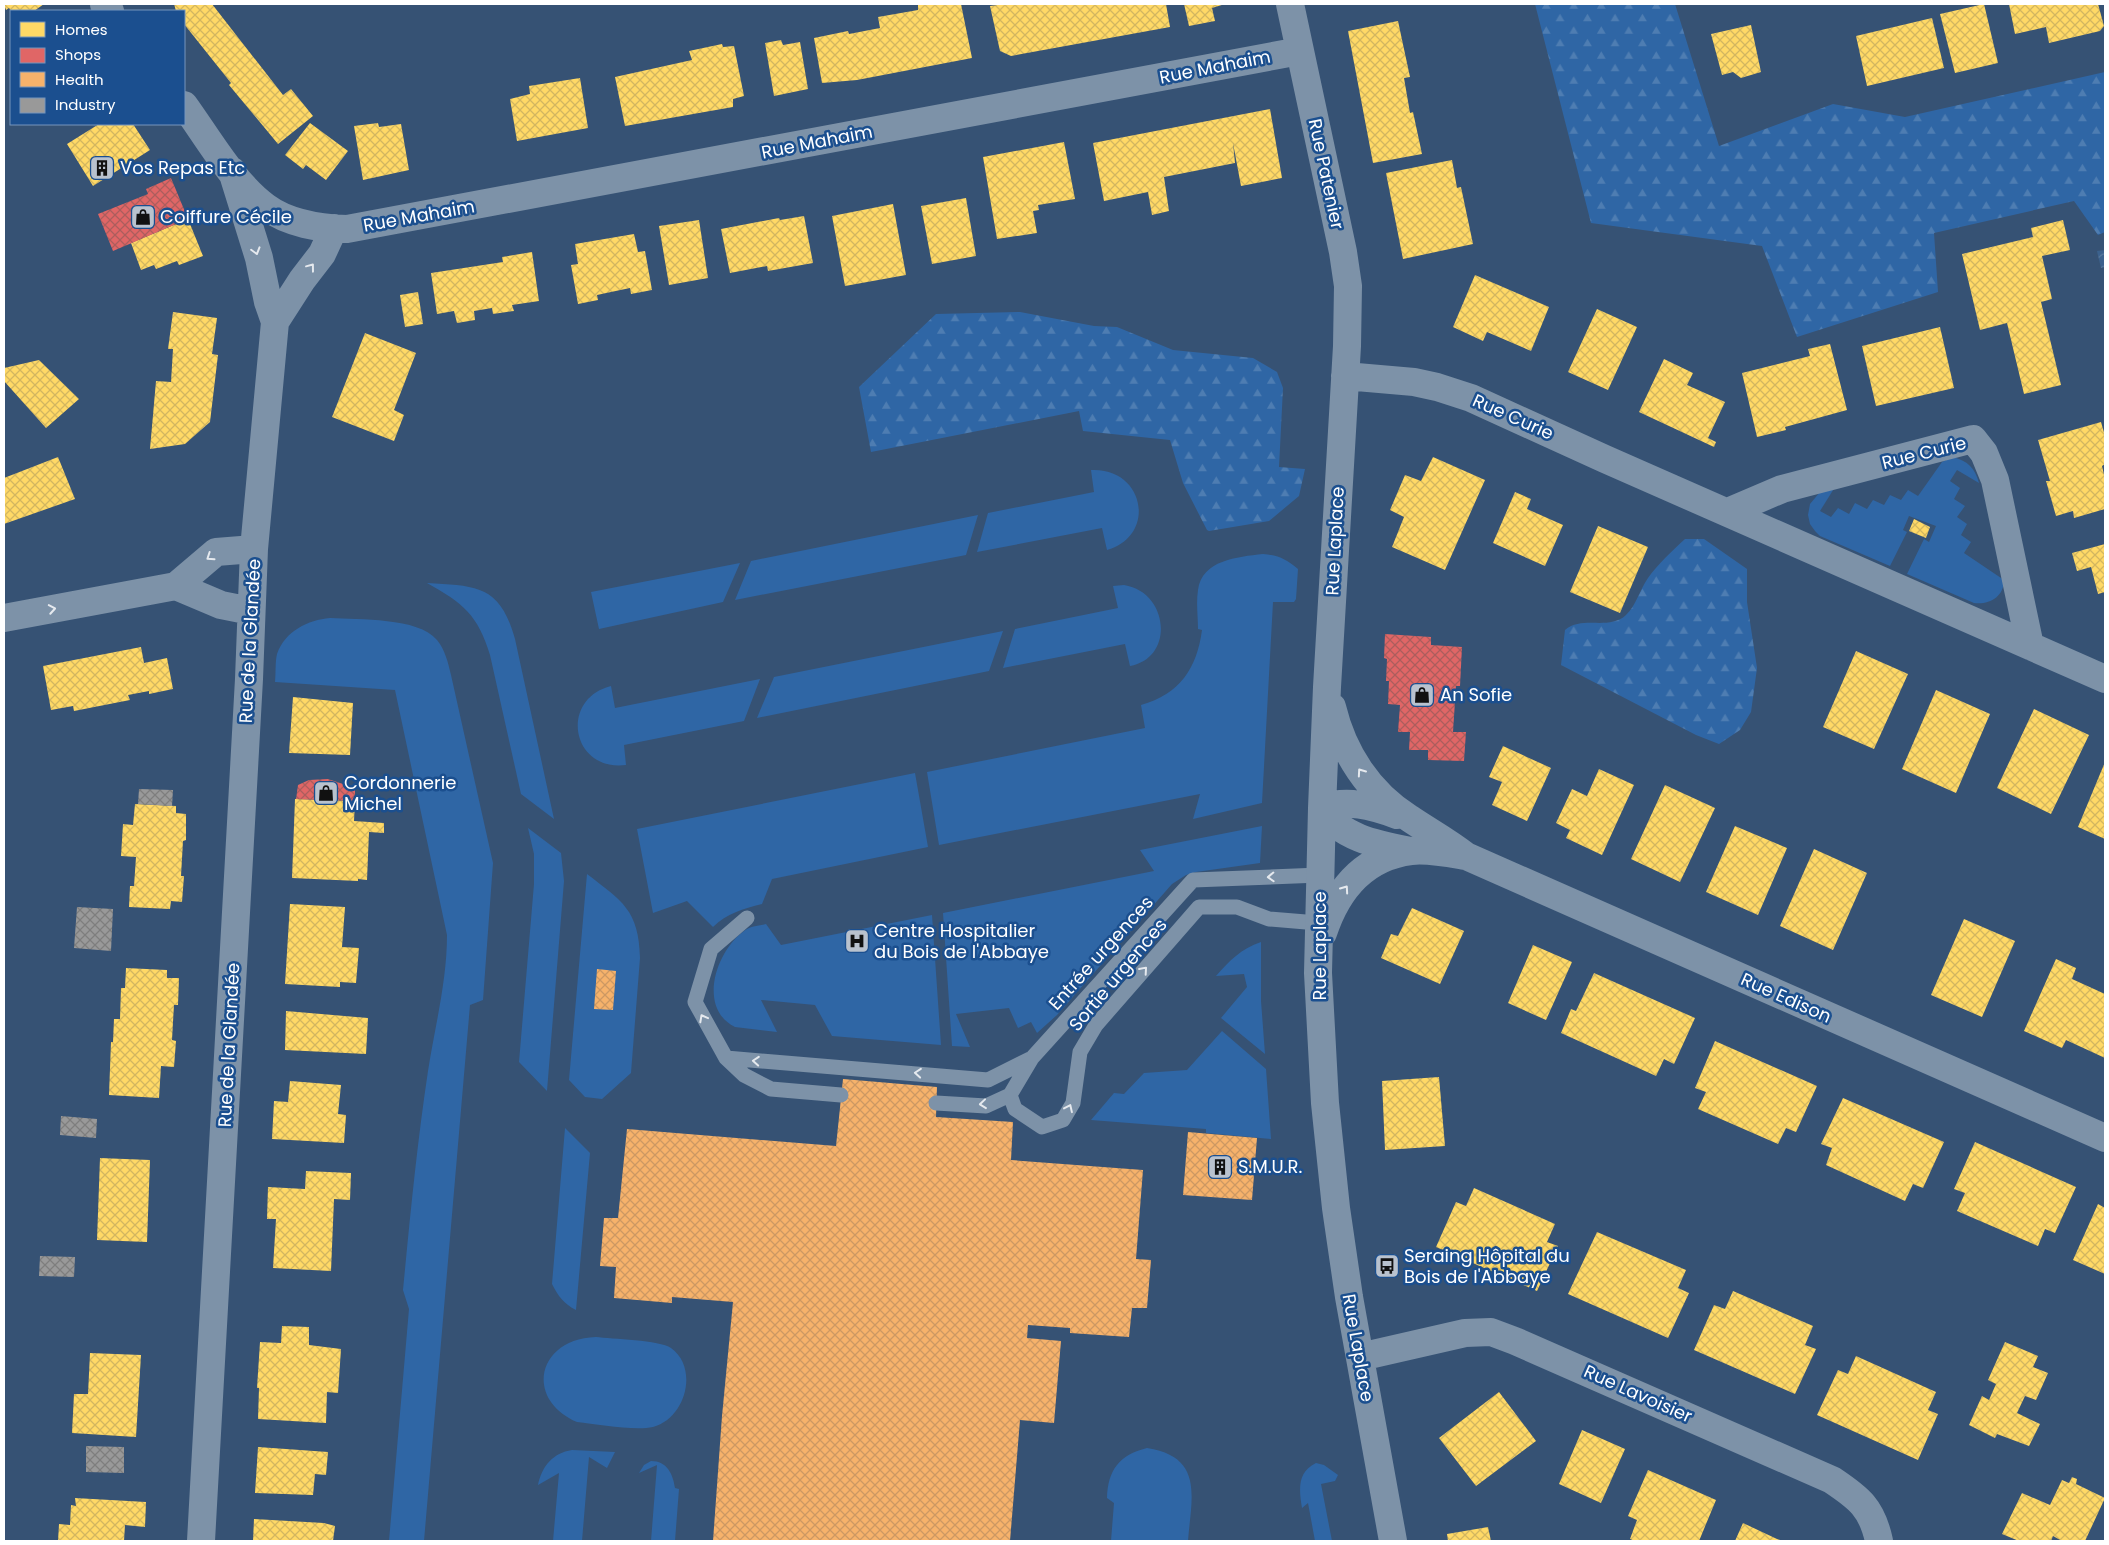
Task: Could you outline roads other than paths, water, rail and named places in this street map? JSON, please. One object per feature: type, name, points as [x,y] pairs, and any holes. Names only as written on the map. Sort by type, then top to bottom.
[{"type":"street","name":"Rue Patenier","points":[[1290,4],[1343,252],[1348,286],[1347,346]]},
{"type":"street","name":"Rue Mahaim","points":[[185,106],[249,193],[267,208],[290,219],[319,228],[347,229],[1300,52]]},
{"type":"street","name":"Rue Mahaim","points":[[232,171],[259,258],[268,302],[275,322],[254,548]]},
{"type":"street","name":"Rue Mahaim","points":[[275,322],[302,280],[322,254],[334,228]]},
{"type":"street","name":"Rue Laplace","points":[[1347,346],[1327,687],[1318,936],[1327,1122],[1338,1225],[1393,1541]]},
{"type":"street","name":"Rue Curie","points":[[1346,376],[1437,386],[1471,398],[2105,679]]},
{"type":"street","name":"Rue Curie","points":[[1728,512],[1782,489],[1973,439],[1984,453],[1994,480],[2030,646]]},
{"type":"street","points":[[4,618],[176,586],[216,552],[254,548]]},
{"type":"street","name":"Rue de la Glandée","points":[[201,1541],[254,548]]},
{"type":"street","points":[[176,586],[221,605],[251,611]]},
{"type":"street","name":"Rue Edison","points":[[1327,687],[1335,718],[1356,766],[1370,785],[1389,804],[1409,819],[1431,831],[1466,856],[2105,1138]]},
{"type":"street","points":[[1409,819],[1365,805],[1344,804],[1322,808],[1327,818],[1342,829],[1362,839],[1412,851]]},
{"type":"street","name":"Rue Edison","points":[[1318,936],[1344,888],[1357,874],[1374,863],[1394,855],[1412,851],[1466,856]]},
{"type":"street","name":"Rue Lavoisier","points":[[1360,1357],[1478,1332],[1491,1332],[1832,1480],[1856,1496],[1862,1503],[1873,1518],[1879,1541]]},
{"type":"lane","name":"Entrée urgences","points":[[1010,1095],[1032,1058],[1193,880],[1320,876]]},
{"type":"lane","name":"Sortie urgences","points":[[1010,1095],[1015,1109],[1042,1127],[1063,1120],[1073,1103],[1080,1052],[1096,1025],[1199,907],[1237,907],[1318,936]]},
{"type":"lane","points":[[747,918],[711,950],[695,1002],[726,1058],[744,1075],[771,1089],[841,1095]]},
{"type":"lane","points":[[726,1058],[988,1080],[1032,1058]]},
{"type":"lane","points":[[936,1103],[986,1106],[1010,1095]]},
{"type":"water","points":[[2105,250],[2105,267],[2101,268],[2097,251]]},
{"type":"place","name":"Vos Repas Etc","points":[[102,168]]},
{"type":"place","name":"Coiffure Cécile","points":[[143,217]]},
{"type":"place","name":"An Sofie","points":[[1422,695]]},
{"type":"place","name":"Cordonnerie Michel","points":[[326,793]]},
{"type":"place","name":"Centre Hospitalier du Bois de l'Abbaye","points":[[857,941]]},
{"type":"place","name":"S.M.U.R.","points":[[1220,1167]]},
{"type":"place","name":"Seraing Hôpital du Bois de l'Abbaye","points":[[1387,1266]]}]
